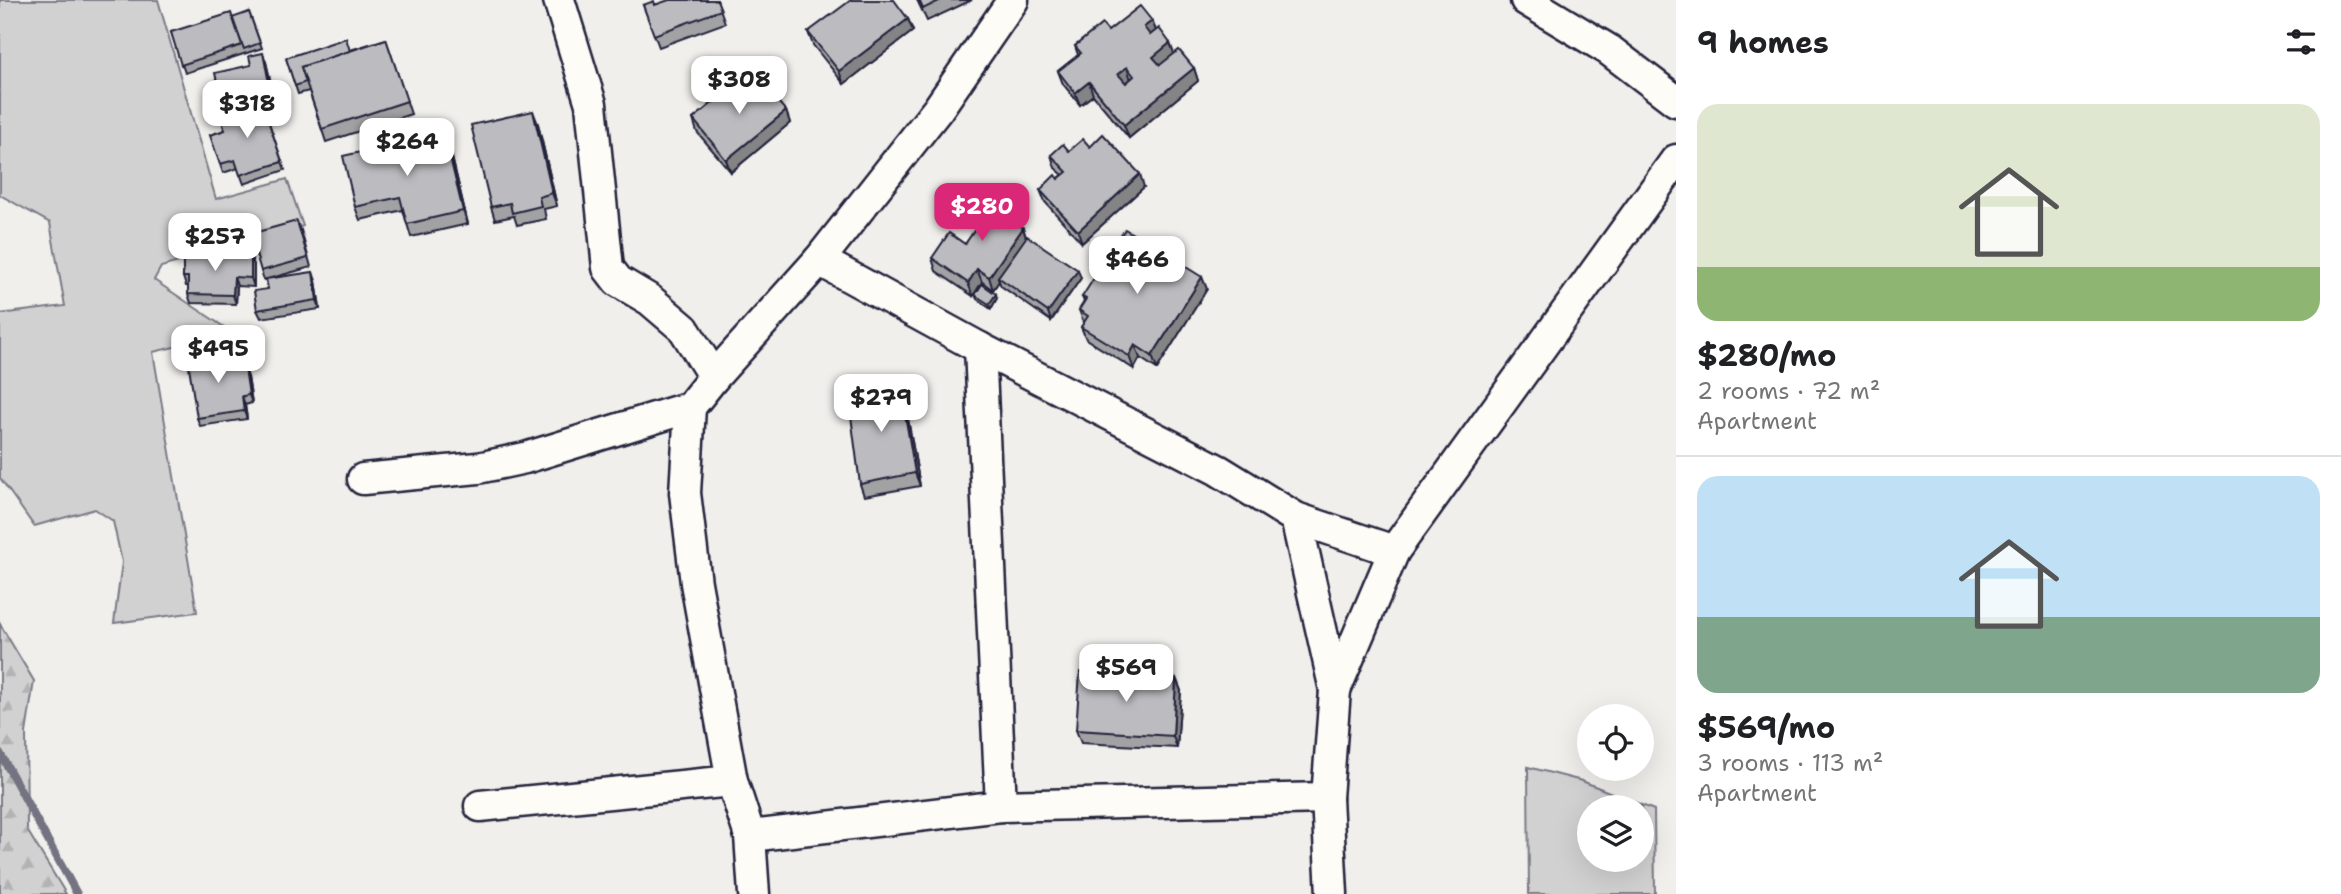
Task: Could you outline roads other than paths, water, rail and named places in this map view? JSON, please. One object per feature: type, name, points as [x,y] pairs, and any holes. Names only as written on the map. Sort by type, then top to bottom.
[{"type":"street","points":[[559,0],[591,104],[608,268],[618,281],[650,300],[684,329],[714,377]]},
{"type":"street","points":[[363,479],[478,468],[525,458],[690,407],[819,260],[938,109],[1013,0]]},
{"type":"street","points":[[1526,0],[1609,50],[1676,101]]},
{"type":"street","points":[[1335,690],[1394,551],[1676,160]]},
{"type":"street","points":[[819,260],[980,348],[1218,470],[1296,518],[1394,551]]},
{"type":"street","points":[[980,348],[1001,806]]},
{"type":"street","points":[[690,407],[685,494],[696,583],[732,781],[750,836],[754,894]]},
{"type":"street","points":[[1296,518],[1335,690],[1327,798],[1332,894]]},
{"type":"street","points":[[480,806],[732,781]]},
{"type":"street","points":[[750,836],[1001,806],[1327,798]]},
{"type":"waterway","points":[[0,753],[77,894]]}]
